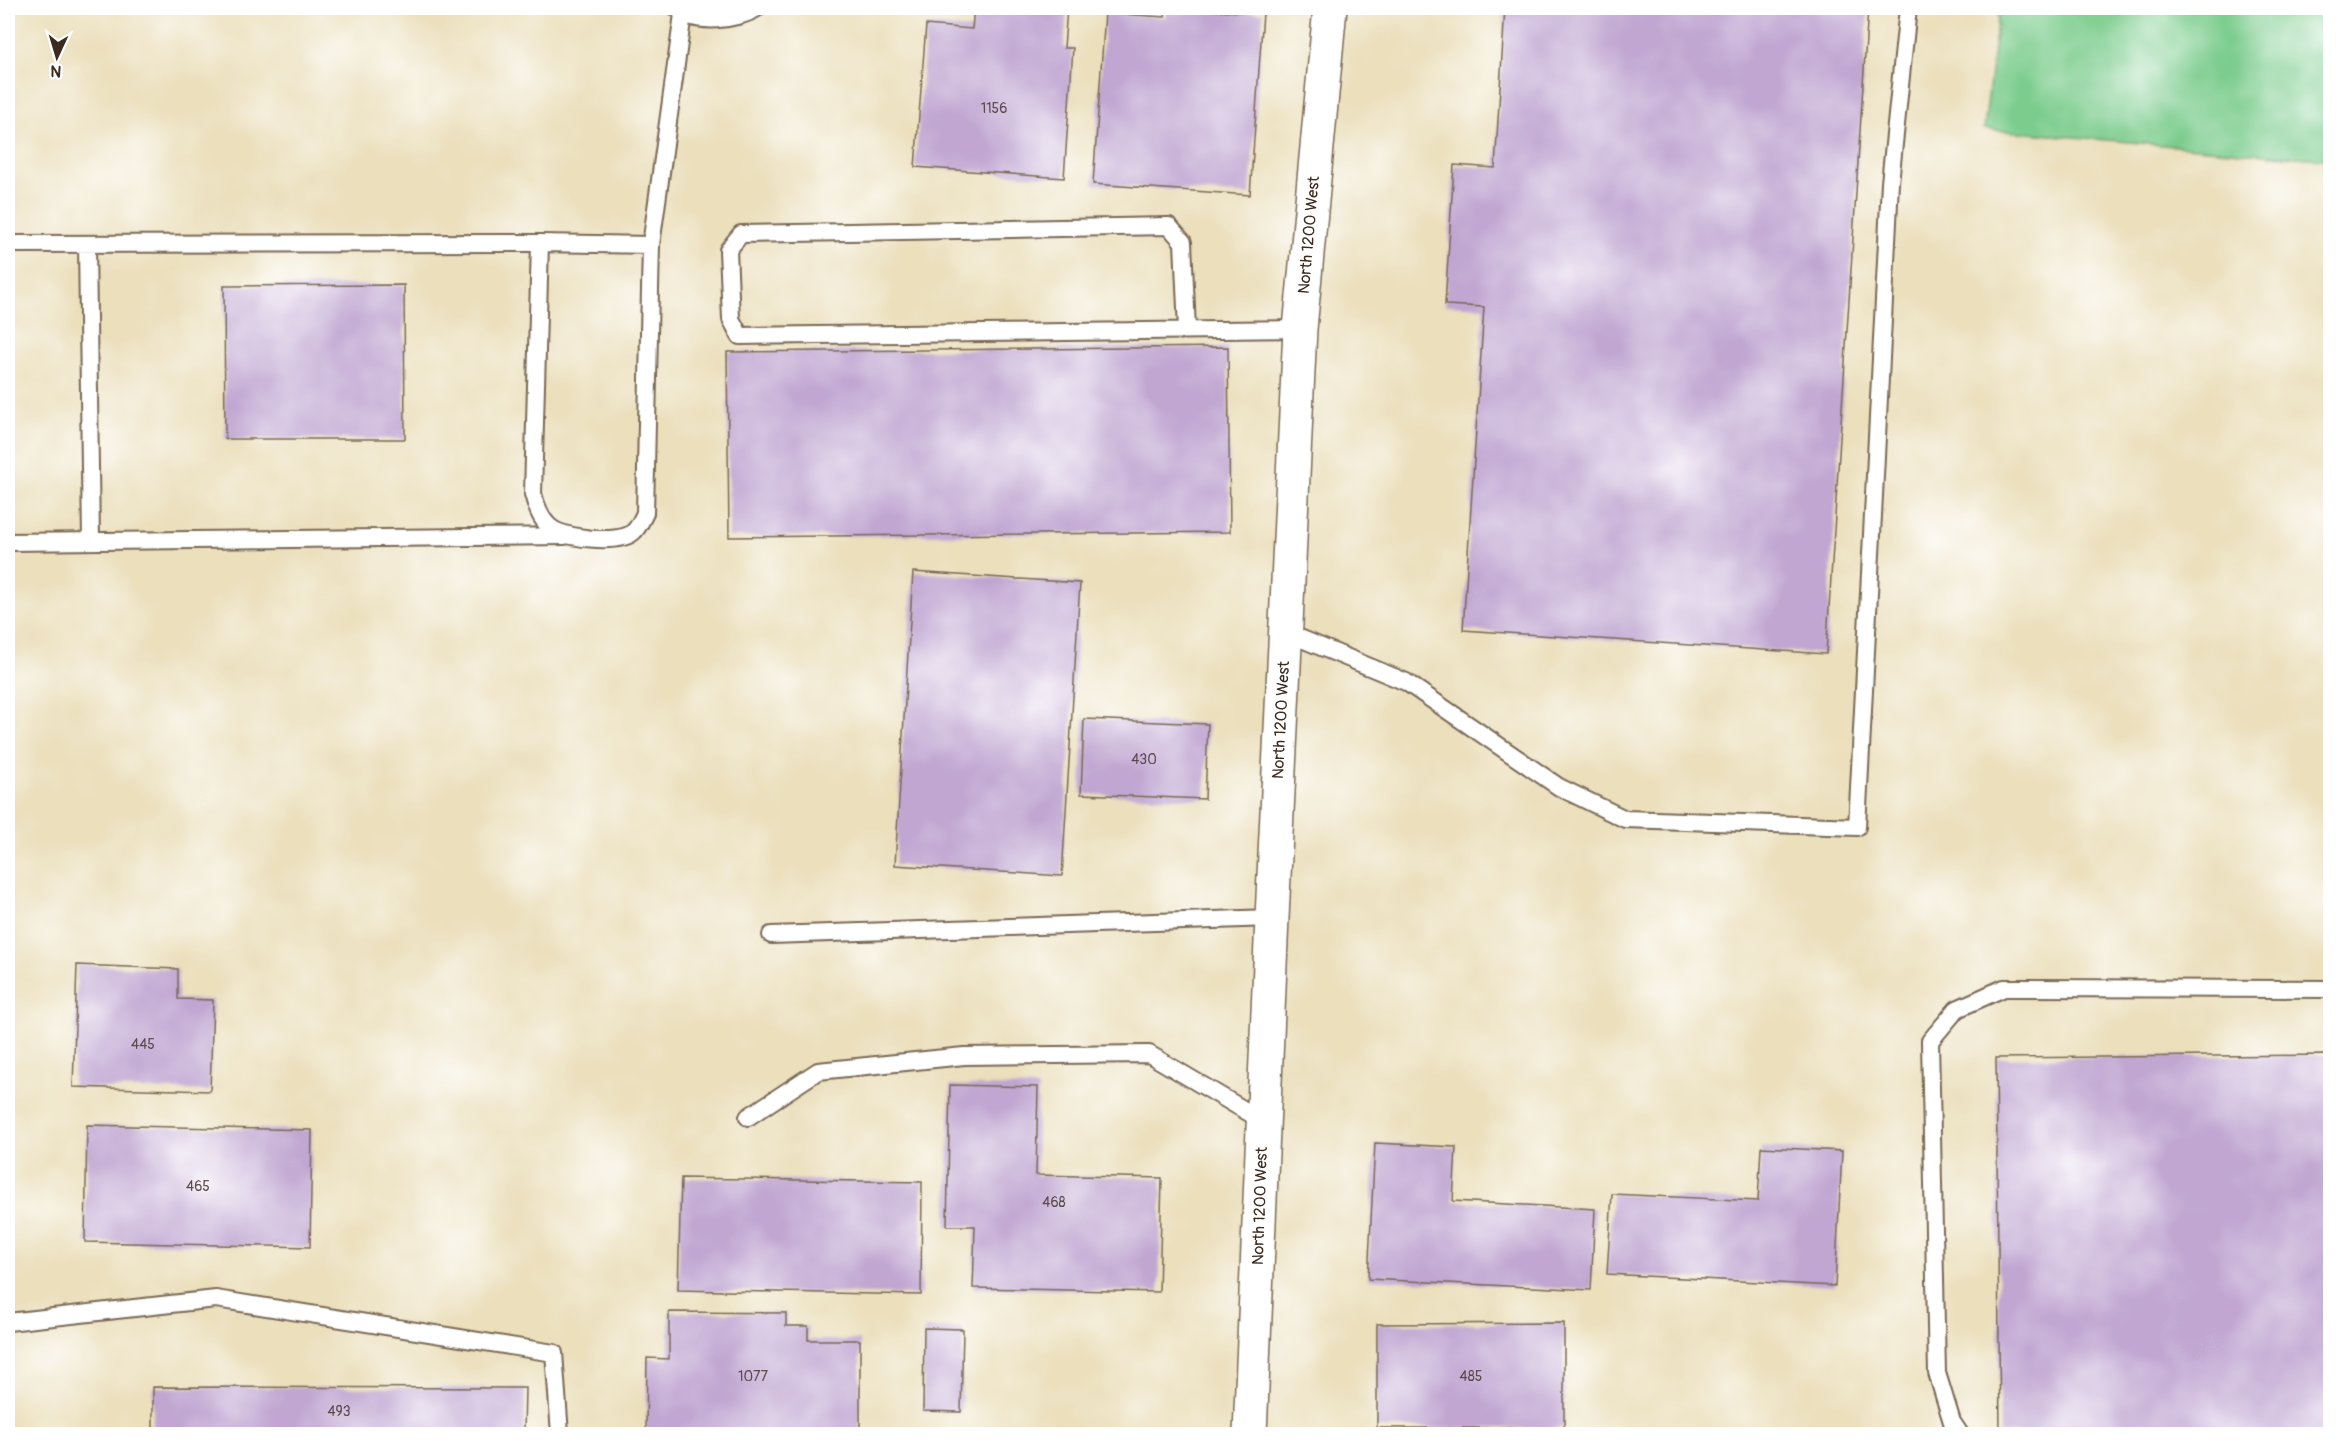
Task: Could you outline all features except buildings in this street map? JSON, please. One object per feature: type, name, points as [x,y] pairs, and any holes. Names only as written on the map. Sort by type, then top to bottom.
[{"type":"street","name":"North 1200 West","points":[[1250,1434],[1300,328],[1330,8]]},
{"type":"lane","points":[[8,542],[566,536],[603,539],[624,537],[634,533],[645,513],[651,245],[680,11],[710,20],[733,18],[748,14],[758,8]]},
{"type":"lane","points":[[1285,632],[1406,682],[1559,787],[1625,819],[1857,827],[1890,183],[1908,8]]},
{"type":"lane","points":[[1187,330],[1183,242],[1169,226],[741,234],[728,250],[731,320],[740,336],[1187,330],[1300,328]]},
{"type":"lane","points":[[8,244],[540,243],[651,245]]},
{"type":"lane","points":[[540,243],[533,494],[537,509],[549,527],[566,536]]},
{"type":"lane","points":[[87,244],[91,541]]},
{"type":"lane","points":[[771,935],[1272,918]]},
{"type":"lane","points":[[1960,1434],[1952,1422],[1937,1373],[1930,1041],[1957,1009],[2004,988],[2331,989]]},
{"type":"lane","points":[[748,1117],[818,1071],[964,1056],[1149,1054],[1263,1121]]},
{"type":"lane","points":[[8,1322],[216,1299],[554,1353],[560,1434]]},
{"type":"green space","points":[[1999,8],[2330,8],[2330,160],[1984,129]]}]
